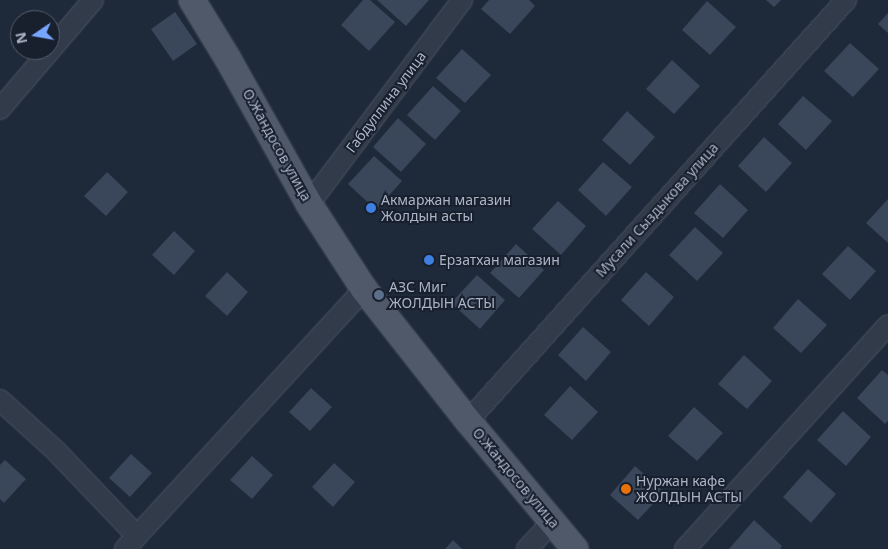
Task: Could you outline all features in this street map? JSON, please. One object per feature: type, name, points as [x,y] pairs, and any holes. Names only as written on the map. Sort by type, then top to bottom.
[{"type":"main road","name":"О.Жандосов улица","points":[[192,0],[228,59],[309,204],[364,289],[468,421],[574,549]]},
{"type":"street","points":[[0,109],[93,0]]},
{"type":"street","name":"Габдуллина улица","points":[[309,204],[462,0]]},
{"type":"street","name":"Мусали Сыздыкова улица","points":[[468,421],[846,0]]},
{"type":"street","points":[[0,400],[56,450],[131,542],[364,289]]},
{"type":"street","points":[[685,549],[888,325]]},
{"type":"street","points":[[527,549],[552,521]]},
{"type":"building","points":[[363,0],[370,0],[395,22],[369,51],[341,25]]},
{"type":"building","points":[[377,0],[429,0],[406,26]]},
{"type":"building","points":[[489,0],[529,0],[535,6],[510,34],[481,9]]},
{"type":"building","points":[[766,0],[781,0],[774,7]]},
{"type":"building","points":[[707,1],[736,27],[710,55],[682,30]]},
{"type":"building","points":[[175,12],[197,44],[173,61],[151,29]]},
{"type":"building","points":[[888,13],[888,33],[878,24]]},
{"type":"building","points":[[850,43],[879,69],[853,97],[824,71]]},
{"type":"building","points":[[462,49],[491,75],[465,103],[436,78]]},
{"type":"building","points":[[672,60],[700,86],[674,114],[646,89]]},
{"type":"building","points":[[433,86],[461,111],[435,140],[407,115]]},
{"type":"building","points":[[803,96],[832,121],[806,150],[778,124]]},
{"type":"building","points":[[627,111],[655,137],[630,165],[602,140]]},
{"type":"building","points":[[398,118],[426,144],[401,172],[373,147]]},
{"type":"building","points":[[764,137],[792,163],[766,192],[738,166]]},
{"type":"building","points":[[374,156],[402,181],[376,210],[348,184]]},
{"type":"building","points":[[603,162],[632,187],[606,216],[578,190]]},
{"type":"building","points":[[107,172],[128,192],[106,216],[84,196]]},
{"type":"building","points":[[720,184],[748,210],[723,238],[694,213]]},
{"type":"building","points":[[888,199],[888,243],[866,223]]},
{"type":"building","points":[[558,201],[586,226],[561,255],[532,229]]},
{"type":"building","points":[[695,227],[723,253],[697,281],[669,255]]},
{"type":"building","points":[[174,231],[195,251],[174,275],[152,255]]},
{"type":"building","points":[[516,244],[544,270],[519,298],[490,273]]},
{"type":"building","points":[[848,246],[876,271],[850,300],[822,274]]},
{"type":"building","points":[[227,272],[248,292],[227,316],[205,296]]},
{"type":"building","points":[[646,272],[674,297],[649,326],[621,300]]},
{"type":"building","points":[[477,275],[505,300],[480,329],[451,303]]},
{"type":"building","points":[[798,299],[827,325],[801,353],[773,328]]},
{"type":"building","points":[[583,327],[611,352],[586,381],[558,355]]},
{"type":"building","points":[[744,355],[772,381],[747,409],[718,384]]},
{"type":"building","points":[[882,370],[888,375],[888,421],[885,424],[857,398]]},
{"type":"building","points":[[570,386],[598,412],[572,440],[544,415]]},
{"type":"building","points":[[311,388],[332,407],[310,431],[289,412]]},
{"type":"building","points":[[694,407],[723,433],[697,461],[668,436]]},
{"type":"building","points":[[843,411],[871,437],[846,466],[817,440]]},
{"type":"building","points":[[131,454],[152,473],[130,497],[109,478]]},
{"type":"building","points":[[252,456],[273,475],[252,499],[230,480]]},
{"type":"building","points":[[5,460],[26,479],[4,503],[0,499],[0,465]]},
{"type":"building","points":[[334,463],[355,482],[333,507],[312,487]]},
{"type":"building","points":[[635,466],[664,492],[638,520],[610,495]]},
{"type":"building","points":[[808,469],[836,494],[811,523],[783,497]]},
{"type":"building","points":[[754,520],[782,546],[780,549],[729,549]]},
{"type":"building","points":[[453,540],[462,549],[445,549]]},
{"type":"place","name":"Акмаржан магазин Жолдын асты","points":[[371,208]]},
{"type":"place","name":"Ерзатхан магазин","points":[[429,260]]},
{"type":"place","name":"АЗС Миг ЖОЛДЫН АСТЫ","points":[[379,295]]},
{"type":"place","name":"Нуржан кафе ЖОЛДЫН АСТЫ","points":[[626,489]]}]
